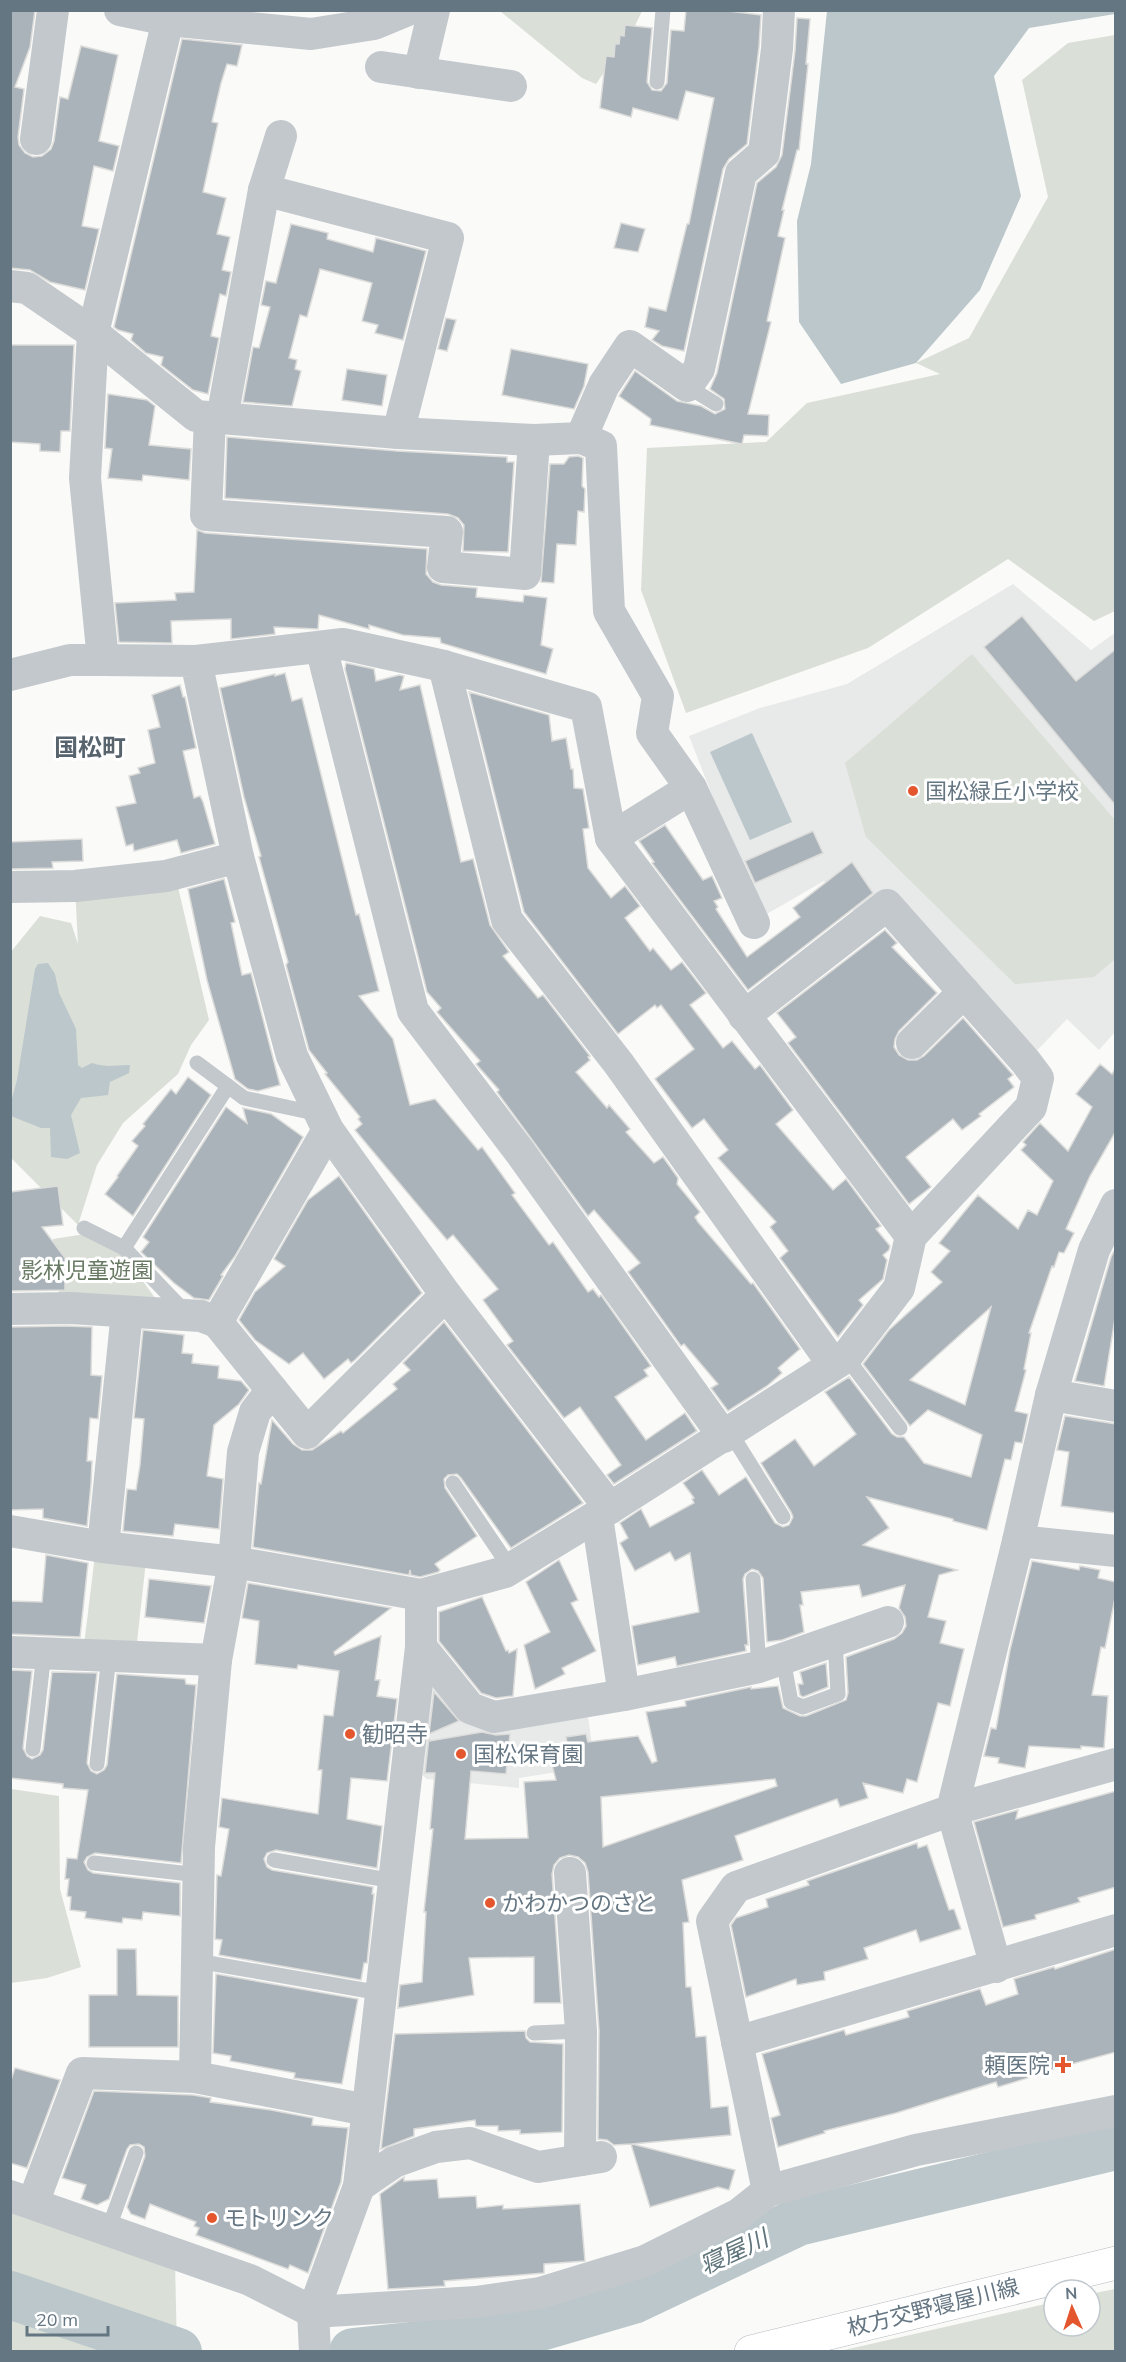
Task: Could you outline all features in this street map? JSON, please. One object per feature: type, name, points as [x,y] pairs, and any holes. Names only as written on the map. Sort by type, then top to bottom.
[{"type":"main road","name":"枚方交野寝屋川線","points":[[751,2352],[1116,2264]]},
{"type":"street","points":[[36,139],[53,10]]},
{"type":"street","points":[[120,10],[168,20],[311,34],[374,24],[408,10]]},
{"type":"street","points":[[419,73],[435,10]]},
{"type":"street","points":[[581,438],[604,385],[630,346],[687,386],[699,369],[741,173],[764,153],[777,49],[779,10]]},
{"type":"street","points":[[103,660],[85,478],[93,333],[168,20]]},
{"type":"street","points":[[381,67],[511,87]]},
{"type":"street","points":[[281,136],[264,190],[216,418],[206,515],[447,532],[443,567],[525,574],[534,440]]},
{"type":"street","points":[[264,190],[448,238],[398,433]]},
{"type":"street","points":[[10,286],[27,288],[93,333],[196,416],[398,433],[534,440],[581,438],[600,446],[609,611],[658,696],[652,734],[691,788],[754,923]]},
{"type":"street","points":[[10,675],[70,660],[196,661],[343,644],[444,666],[586,707],[611,838],[911,1236]]},
{"type":"street","points":[[321,647],[413,1011],[520,1152],[727,1435]]},
{"type":"street","points":[[196,661],[238,857],[292,1056],[324,1122],[604,1512],[624,1695]]},
{"type":"street","points":[[444,666],[507,920],[619,1064],[840,1361]]},
{"type":"street","points":[[611,838],[691,788]]},
{"type":"street","points":[[10,887],[75,886],[166,876],[238,857]]},
{"type":"street","points":[[10,1531],[103,1547],[234,1562],[421,1595],[511,1569],[727,1435],[840,1361],[898,1288],[911,1236],[1031,1107],[1038,1078],[887,905],[744,1016]]},
{"type":"street","points":[[912,1043],[964,992]]},
{"type":"street","points":[[202,1318],[324,1122]]},
{"type":"street","points":[[996,1967],[952,1810],[1018,1541],[1050,1395],[1105,1252],[1116,1205]]},
{"type":"street","points":[[10,1309],[70,1308],[202,1318],[272,1390],[307,1433],[446,1295]]},
{"type":"street","points":[[103,1547],[127,1312]]},
{"type":"street","points":[[195,2076],[199,1875],[216,1660],[234,1562],[243,1452],[255,1412],[272,1390]]},
{"type":"street","points":[[1050,1395],[1116,1406]]},
{"type":"street","points":[[1018,1541],[1116,1551]]},
{"type":"street","points":[[315,2352],[313,2312],[359,2186],[421,1647],[421,1595]]},
{"type":"street","points":[[421,1647],[470,1708],[494,1717],[624,1695],[771,1663],[888,1622]]},
{"type":"street","points":[[10,1652],[216,1660]]},
{"type":"street","points":[[768,2192],[712,1921],[736,1887],[952,1810],[1116,1764]]},
{"type":"street","points":[[359,2186],[394,2162],[436,2147],[459,2144],[470,2143],[538,2167],[590,2159],[570,1873]]},
{"type":"street","points":[[737,2042],[1116,1930]]},
{"type":"street","points":[[367,2110],[195,2076],[82,2073],[22,2200],[250,2280],[313,2312],[476,2302],[540,2293],[645,2261],[739,2214],[768,2192],[916,2150],[1116,2111]]},
{"type":"lane","points":[[657,82],[663,10]]},
{"type":"lane","points":[[687,386],[716,405]]},
{"type":"lane","points":[[197,1063],[244,1098],[324,1122]]},
{"type":"lane","points":[[124,1248],[228,1086]]},
{"type":"lane","points":[[84,1228],[124,1248],[202,1318]]},
{"type":"lane","points":[[840,1361],[900,1428]]},
{"type":"lane","points":[[727,1435],[783,1517]]},
{"type":"lane","points":[[453,1483],[511,1569]]},
{"type":"lane","points":[[753,1579],[771,1663],[791,1702],[803,1707],[838,1694],[835,1640]]},
{"type":"lane","points":[[33,1749],[44,1653]]},
{"type":"lane","points":[[97,1764],[109,1656]]},
{"type":"lane","points":[[274,1860],[394,1881]]},
{"type":"lane","points":[[94,1863],[199,1875]]},
{"type":"lane","points":[[197,1961],[381,1993]]},
{"type":"lane","points":[[534,2033],[581,2031]]},
{"type":"lane","points":[[108,2230],[136,2153]]},
{"type":"shaded area","points":[[827,11],[1116,11],[1115,14],[1029,28],[994,76],[1021,196],[980,290],[916,363],[841,384],[799,322],[797,221],[811,164]]},
{"type":"shaded area","name":"国松緑丘小学校","points":[[1013,584],[1091,650],[1115,633],[1115,1032],[1099,1050],[1067,1019],[1026,1062],[891,897],[861,919],[824,881],[765,915],[732,846],[689,736],[760,708],[847,684]]},
{"type":"shaded area","points":[[752,733],[792,822],[750,840],[710,752]]},
{"type":"shaded area","points":[[48,963],[55,974],[59,993],[76,1029],[78,1065],[82,1068],[92,1063],[107,1066],[130,1065],[129,1073],[110,1082],[108,1095],[81,1098],[71,1115],[80,1153],[67,1159],[51,1157],[50,1128],[41,1128],[11,1116],[11,1102],[17,1080],[35,969],[38,964]]},
{"type":"shaded area","points":[[425,1674],[453,1706],[587,1710],[595,1766],[519,1778],[519,1788],[427,1779],[417,1771]]},
{"type":"green space","points":[[500,11],[642,11],[633,30],[596,84],[582,78]]},
{"type":"green space","points":[[1115,35],[1115,611],[1094,621],[1008,559],[868,648],[686,713],[641,590],[647,448],[766,442],[807,403],[940,374],[916,363],[969,338],[1048,197],[1022,80],[1068,43]]},
{"type":"green space","points":[[972,654],[1115,820],[1115,959],[1094,977],[1015,984],[866,837],[845,763]]},
{"type":"green space","points":[[175,874],[209,1020],[191,1045],[178,1074],[123,1123],[97,1165],[78,1225],[11,1158],[10,953],[40,916],[71,923],[78,944],[75,886]]},
{"type":"green space","name":"影林児童遊園","points":[[85,1234],[125,1256],[155,1298],[60,1300],[53,1239]]},
{"type":"green space","points":[[95,1555],[146,1561],[136,1651],[84,1645]]},
{"type":"green space","points":[[11,1789],[59,1796],[60,1889],[81,1967],[47,1978],[11,1983]]},
{"type":"green space","points":[[10,2204],[175,2262],[177,2351],[11,2351]]},
{"type":"green space","points":[[1115,2289],[1115,2351],[840,2351],[1042,2305],[1042,2338],[1102,2338],[1102,2292]]},
{"type":"building","points":[[10,10],[35,10],[30,47],[15,87],[24,89],[19,145],[25,153],[33,157],[42,156],[51,149],[60,97],[68,99],[81,46],[118,55],[99,141],[119,146],[113,171],[94,166],[82,226],[99,229],[85,290],[50,282],[30,270],[10,268]]},
{"type":"building","points":[[686,10],[720,10],[761,15],[747,144],[729,159],[723,169],[684,351],[662,346],[652,340],[659,331],[645,327],[649,307],[666,311],[687,224],[689,224],[714,98],[686,91],[678,120],[633,108],[631,117],[600,108],[606,56],[614,57],[615,44],[619,44],[620,35],[624,36],[625,25],[652,28],[647,82],[652,90],[661,91],[667,83],[671,30],[684,31]]},
{"type":"building","points":[[797,18],[810,19],[799,150],[797,150],[782,210],[784,210],[778,236],[785,238],[767,321],[771,322],[748,414],[769,415],[768,436],[744,435],[742,444],[650,425],[651,419],[619,396],[635,371],[677,401],[701,406],[715,414],[725,409],[724,399],[710,389],[717,373],[757,183],[776,167],[782,155]]},
{"type":"building","points":[[182,39],[242,45],[237,66],[227,64],[221,83],[212,122],[218,123],[203,192],[226,198],[217,234],[230,237],[222,270],[231,272],[226,296],[220,294],[211,336],[219,338],[208,394],[193,390],[161,365],[163,357],[146,353],[131,340],[133,334],[114,327]]},
{"type":"building","points":[[621,223],[645,229],[638,252],[614,248]]},
{"type":"building","points":[[291,224],[328,233],[327,239],[373,252],[376,238],[426,251],[403,340],[375,333],[378,325],[362,321],[372,283],[320,269],[307,317],[300,315],[289,358],[297,360],[295,369],[301,371],[292,406],[243,402],[253,347],[259,348],[270,307],[261,305],[266,281],[276,283]]},
{"type":"building","points":[[446,318],[456,320],[447,351],[438,349]]},
{"type":"building","points":[[10,345],[74,345],[70,431],[61,431],[60,452],[40,451],[40,444],[10,442]]},
{"type":"building","points":[[511,349],[588,364],[584,386],[574,409],[502,395]]},
{"type":"building","points":[[347,369],[387,375],[382,406],[342,400]]},
{"type":"building","points":[[108,394],[147,400],[155,406],[149,445],[191,449],[189,480],[143,475],[142,481],[108,478],[112,449],[105,448]]},
{"type":"building","points":[[227,437],[397,451],[507,457],[507,462],[514,462],[508,552],[463,551],[464,525],[458,518],[448,514],[225,498]]},
{"type":"building","points":[[569,457],[583,458],[582,486],[585,489],[584,512],[578,511],[576,545],[557,544],[554,583],[541,582],[550,464],[564,464]]},
{"type":"building","points":[[197,530],[205,533],[427,549],[426,574],[433,582],[441,585],[477,588],[476,597],[523,602],[524,595],[547,598],[541,645],[553,649],[546,674],[441,643],[440,638],[403,635],[369,625],[369,629],[319,615],[318,629],[274,627],[275,634],[231,639],[231,619],[171,621],[172,643],[119,642],[115,603],[176,600],[175,593],[194,592]]},
{"type":"building","points":[[1022,616],[1076,681],[1116,649],[1116,806],[984,647]]},
{"type":"building","points":[[346,663],[374,669],[376,681],[399,675],[404,676],[400,690],[420,685],[461,862],[473,859],[490,925],[509,952],[503,956],[538,998],[543,995],[590,1056],[588,1057],[590,1060],[576,1072],[607,1108],[609,1105],[630,1129],[626,1132],[654,1163],[663,1157],[678,1178],[677,1184],[700,1212],[695,1217],[698,1222],[751,1284],[753,1283],[800,1349],[778,1368],[782,1373],[767,1386],[728,1411],[711,1388],[718,1384],[684,1344],[681,1346],[628,1272],[640,1263],[594,1210],[588,1216],[497,1092],[499,1090],[476,1064],[480,1061],[437,1012],[441,1008],[427,992],[345,669]]},
{"type":"building","points":[[285,673],[292,701],[302,698],[356,915],[359,914],[379,991],[359,996],[393,1039],[410,1105],[435,1099],[478,1150],[482,1147],[515,1193],[512,1195],[549,1245],[553,1242],[588,1292],[593,1289],[599,1297],[601,1295],[651,1366],[644,1370],[648,1376],[615,1397],[646,1440],[685,1413],[697,1431],[614,1484],[607,1475],[621,1465],[580,1407],[564,1418],[507,1345],[513,1341],[483,1300],[498,1289],[453,1235],[447,1240],[355,1130],[362,1124],[358,1119],[360,1117],[325,1074],[327,1073],[309,1050],[244,797],[220,688]]},
{"type":"building","points":[[180,685],[183,697],[185,697],[196,748],[183,751],[194,798],[200,796],[203,802],[215,844],[181,853],[177,840],[134,851],[133,844],[126,846],[116,807],[136,803],[129,776],[140,773],[138,768],[155,763],[148,730],[160,727],[152,695]]},
{"type":"building","points":[[469,692],[549,715],[552,741],[566,738],[571,769],[573,769],[574,788],[583,789],[589,828],[583,829],[588,868],[611,898],[625,886],[640,906],[625,918],[650,951],[653,948],[671,970],[682,962],[706,993],[690,1005],[723,1048],[732,1041],[755,1069],[760,1065],[793,1110],[776,1124],[833,1190],[846,1179],[881,1226],[876,1229],[890,1246],[883,1255],[887,1260],[883,1279],[859,1300],[863,1305],[838,1337],[780,1258],[788,1251],[770,1227],[776,1222],[718,1158],[728,1150],[704,1119],[692,1128],[655,1079],[694,1049],[661,1005],[657,1008],[655,1005],[618,1034],[524,912]]},
{"type":"building","points":[[665,825],[703,880],[712,876],[722,898],[714,901],[718,907],[716,909],[747,957],[800,917],[793,908],[852,862],[873,893],[748,990],[652,863],[654,862],[639,841]]},
{"type":"building","points":[[813,831],[823,853],[755,883],[745,861]]},
{"type":"building","points":[[82,839],[83,861],[52,862],[53,868],[10,869],[10,842]]},
{"type":"building","points":[[224,879],[235,922],[231,923],[242,975],[251,973],[280,1085],[258,1091],[248,1089],[235,1079],[207,980],[188,889]]},
{"type":"building","points":[[885,930],[897,943],[892,947],[937,993],[899,1031],[894,1047],[899,1055],[908,1060],[917,1060],[924,1056],[963,1018],[1013,1075],[1008,1079],[1014,1087],[979,1114],[981,1116],[962,1130],[953,1119],[906,1157],[931,1187],[909,1204],[788,1043],[796,1037],[777,1013]]},
{"type":"building","points":[[1100,1064],[1112,1074],[1116,1067],[1116,1131],[1090,1176],[1066,1229],[1074,1233],[1064,1253],[1059,1252],[1054,1267],[1052,1266],[1029,1333],[1031,1333],[1024,1369],[1026,1370],[1015,1411],[1028,1414],[1022,1443],[1015,1442],[1011,1460],[1005,1459],[987,1530],[867,1497],[889,1528],[863,1545],[957,1570],[939,1575],[928,1617],[946,1621],[940,1643],[964,1649],[950,1706],[938,1703],[917,1782],[907,1779],[903,1793],[863,1783],[868,1798],[840,1807],[837,1799],[735,1836],[743,1860],[682,1880],[689,1922],[683,1923],[686,1987],[691,1987],[696,2037],[706,2036],[711,2108],[728,2106],[731,2135],[632,2144],[735,2170],[729,2190],[718,2187],[650,2207],[631,2144],[614,2145],[607,2140],[598,2139],[599,2030],[588,1872],[585,1863],[578,1857],[569,1855],[560,1858],[554,1865],[552,1874],[561,2003],[534,2003],[534,1957],[469,1958],[474,1995],[398,2008],[400,1985],[422,1982],[426,1912],[424,1912],[433,1829],[430,1829],[435,1773],[425,1773],[429,1737],[430,1741],[482,1732],[496,1735],[510,1734],[506,1774],[471,1771],[465,1839],[528,1838],[524,1782],[556,1780],[552,1765],[570,1761],[566,1737],[586,1734],[588,1742],[638,1736],[652,1763],[657,1761],[646,1712],[686,1706],[685,1701],[751,1687],[751,1689],[778,1686],[783,1708],[800,1716],[806,1716],[846,1700],[848,1693],[846,1657],[894,1639],[902,1633],[906,1626],[905,1617],[899,1608],[905,1585],[862,1597],[859,1585],[801,1592],[803,1605],[800,1605],[804,1632],[782,1640],[767,1642],[763,1578],[758,1571],[752,1569],[745,1574],[743,1579],[748,1645],[745,1645],[746,1651],[677,1666],[675,1657],[638,1665],[632,1626],[699,1612],[690,1553],[675,1561],[670,1552],[635,1571],[620,1543],[628,1538],[620,1523],[641,1509],[650,1527],[694,1503],[692,1499],[694,1498],[683,1483],[702,1470],[719,1495],[746,1477],[775,1523],[783,1527],[789,1525],[793,1517],[791,1512],[761,1463],[795,1439],[814,1466],[856,1434],[825,1392],[849,1377],[892,1434],[904,1437],[924,1463],[971,1477],[982,1435],[928,1410],[910,1426],[863,1364],[889,1330],[942,1282],[931,1272],[950,1251],[939,1243],[978,1195],[1018,1229],[1028,1210],[1037,1215],[1053,1181],[1021,1150],[1026,1145],[1023,1142],[1040,1123],[1068,1151],[1092,1107],[1076,1094]],"holes":[[[991,1307],[965,1405],[910,1380]],[[775,1779],[777,1786],[603,1847],[601,1797]]]},
{"type":"building","points":[[188,1077],[211,1095],[133,1216],[105,1194],[138,1146],[132,1141],[145,1126],[143,1124],[171,1089],[176,1094]]},
{"type":"building","points":[[226,1107],[247,1123],[243,1108],[271,1114],[303,1137],[235,1256],[221,1275],[223,1276],[209,1300],[194,1298],[141,1252],[149,1242],[143,1237]]},
{"type":"building","points":[[339,1176],[422,1293],[355,1360],[351,1363],[348,1359],[324,1379],[303,1353],[289,1364],[255,1340],[239,1320],[255,1292],[285,1266],[274,1259],[308,1200]]},
{"type":"building","points":[[58,1186],[63,1225],[42,1227],[65,1258],[65,1290],[10,1291],[10,1192]]},
{"type":"building","points":[[1116,1247],[1116,1312],[1104,1386],[1075,1381],[1111,1257]]},
{"type":"building","points":[[444,1322],[583,1503],[511,1548],[461,1478],[457,1474],[448,1475],[444,1479],[445,1488],[477,1536],[435,1564],[440,1570],[438,1572],[420,1577],[411,1575],[410,1570],[409,1575],[253,1547],[259,1483],[261,1484],[272,1420],[293,1444],[302,1450],[312,1450],[341,1431],[343,1433],[397,1389],[393,1384],[410,1370],[403,1363]]},
{"type":"building","points":[[10,1327],[92,1327],[91,1375],[102,1376],[98,1419],[90,1418],[87,1461],[92,1461],[87,1526],[43,1518],[43,1509],[10,1510]]},
{"type":"building","points":[[143,1330],[184,1335],[182,1353],[193,1354],[192,1363],[219,1366],[218,1378],[241,1381],[249,1390],[239,1404],[214,1425],[207,1476],[223,1479],[219,1529],[175,1524],[173,1536],[123,1531],[127,1489],[136,1490],[140,1465],[144,1419],[134,1418]]},
{"type":"building","points":[[1065,1416],[1116,1424],[1116,1513],[1061,1506],[1069,1452],[1057,1450]]},
{"type":"building","points":[[46,1555],[88,1563],[80,1637],[10,1634],[10,1601],[42,1602]]},
{"type":"building","points":[[559,1560],[578,1600],[571,1603],[596,1651],[562,1668],[565,1674],[535,1689],[524,1645],[550,1632],[526,1582]]},
{"type":"building","points":[[1032,1561],[1079,1570],[1080,1566],[1100,1570],[1098,1578],[1116,1582],[1116,1593],[1105,1648],[1101,1647],[1092,1695],[1108,1696],[1104,1748],[1029,1746],[1025,1768],[998,1763],[999,1758],[984,1756],[991,1728],[996,1729],[1010,1650]]},
{"type":"building","points":[[149,1579],[211,1586],[204,1623],[145,1617]]},
{"type":"building","points":[[248,1583],[391,1608],[334,1652],[335,1655],[381,1636],[375,1680],[380,1680],[377,1696],[397,1699],[387,1781],[351,1778],[347,1819],[382,1826],[377,1868],[276,1850],[267,1853],[264,1859],[267,1867],[272,1870],[373,1887],[367,1963],[364,1963],[361,1980],[219,1955],[222,1940],[215,1939],[217,1875],[221,1876],[229,1829],[219,1827],[222,1798],[318,1814],[322,1770],[318,1770],[324,1715],[333,1716],[339,1671],[298,1665],[297,1669],[255,1664],[259,1621],[242,1618]]},
{"type":"building","points":[[482,1597],[506,1651],[508,1650],[509,1653],[517,1649],[513,1696],[496,1698],[481,1693],[439,1641],[439,1612]]},
{"type":"building","points":[[826,1663],[828,1687],[803,1697],[800,1695],[798,1684],[803,1684],[800,1672]]},
{"type":"building","points":[[10,1670],[32,1671],[23,1748],[27,1756],[32,1759],[40,1755],[43,1750],[52,1672],[97,1673],[87,1763],[91,1771],[97,1774],[107,1765],[117,1674],[185,1679],[186,1684],[196,1685],[181,1863],[95,1853],[87,1857],[84,1862],[88,1870],[93,1873],[180,1883],[180,1916],[143,1912],[142,1920],[123,1918],[122,1923],[85,1918],[86,1912],[70,1910],[71,1897],[67,1896],[69,1879],[65,1879],[67,1858],[77,1859],[88,1790],[63,1788],[63,1784],[10,1778]]},
{"type":"building","points":[[434,1692],[459,1721],[429,1734]]},
{"type":"building","points":[[1116,1791],[1116,1887],[1078,1898],[1080,1902],[1035,1915],[1036,1919],[1003,1927],[974,1822],[1018,1810],[1016,1819]]},
{"type":"building","points":[[917,1843],[918,1848],[927,1845],[949,1910],[954,1909],[961,1929],[920,1942],[916,1930],[864,1948],[868,1959],[824,1972],[825,1980],[797,1985],[796,1979],[746,1997],[731,1925],[736,1918],[768,1907],[766,1899],[809,1885],[807,1881]]},
{"type":"building","points":[[117,1949],[136,1949],[137,1995],[178,1996],[178,2047],[89,2047],[89,1995],[117,1995]]},
{"type":"building","points":[[1116,1949],[1116,2052],[1031,2075],[1031,2077],[998,2087],[996,2082],[896,2113],[824,2131],[825,2133],[778,2147],[771,2118],[780,2115],[762,2054],[844,2030],[846,2035],[909,2017],[907,2011],[980,1989],[986,2005],[1018,1994],[1014,1979],[1054,1967],[1055,1969]]},
{"type":"building","points":[[216,1974],[358,1999],[342,2084],[294,2078],[295,2073],[230,2061],[231,2056],[213,2053]]},
{"type":"building","points":[[525,2031],[526,2038],[530,2042],[563,2044],[562,2132],[520,2134],[520,2130],[498,2131],[498,2126],[476,2126],[475,2120],[414,2129],[414,2136],[381,2149],[395,2034]]},
{"type":"building","points":[[15,2068],[60,2080],[27,2168],[10,2163],[10,2083]]},
{"type":"building","points":[[94,2091],[193,2095],[211,2098],[210,2102],[313,2118],[312,2125],[348,2128],[341,2182],[308,2273],[290,2265],[288,2269],[196,2235],[199,2228],[194,2226],[196,2222],[150,2204],[145,2219],[131,2214],[127,2207],[145,2156],[144,2147],[139,2144],[130,2145],[127,2149],[109,2199],[97,2205],[81,2199],[86,2185],[62,2178]]},
{"type":"building","points":[[404,2177],[404,2181],[437,2179],[439,2198],[476,2196],[477,2208],[503,2205],[503,2209],[580,2204],[585,2261],[544,2264],[544,2273],[444,2281],[445,2286],[388,2289],[380,2194]]},
{"type":"waterway","name":"寝屋川","points":[[353,2352],[513,2335],[633,2300],[798,2222],[1116,2146]]},
{"type":"waterway","name":"寝屋川","points":[[10,2295],[178,2352]]},
{"type":"place","name":"国松緑丘小学校","points":[[913,791]]},
{"type":"place","name":"勧昭寺","points":[[350,1734]]},
{"type":"place","name":"国松保育園","points":[[461,1754]]},
{"type":"place","name":"かわかつのさと","points":[[490,1903]]},
{"type":"place","name":"頼医院","points":[[1063,2065]]},
{"type":"place","name":"モトリンク","points":[[212,2218]]},
{"type":"district","name":"国松町","points":[[90,748]]}]
